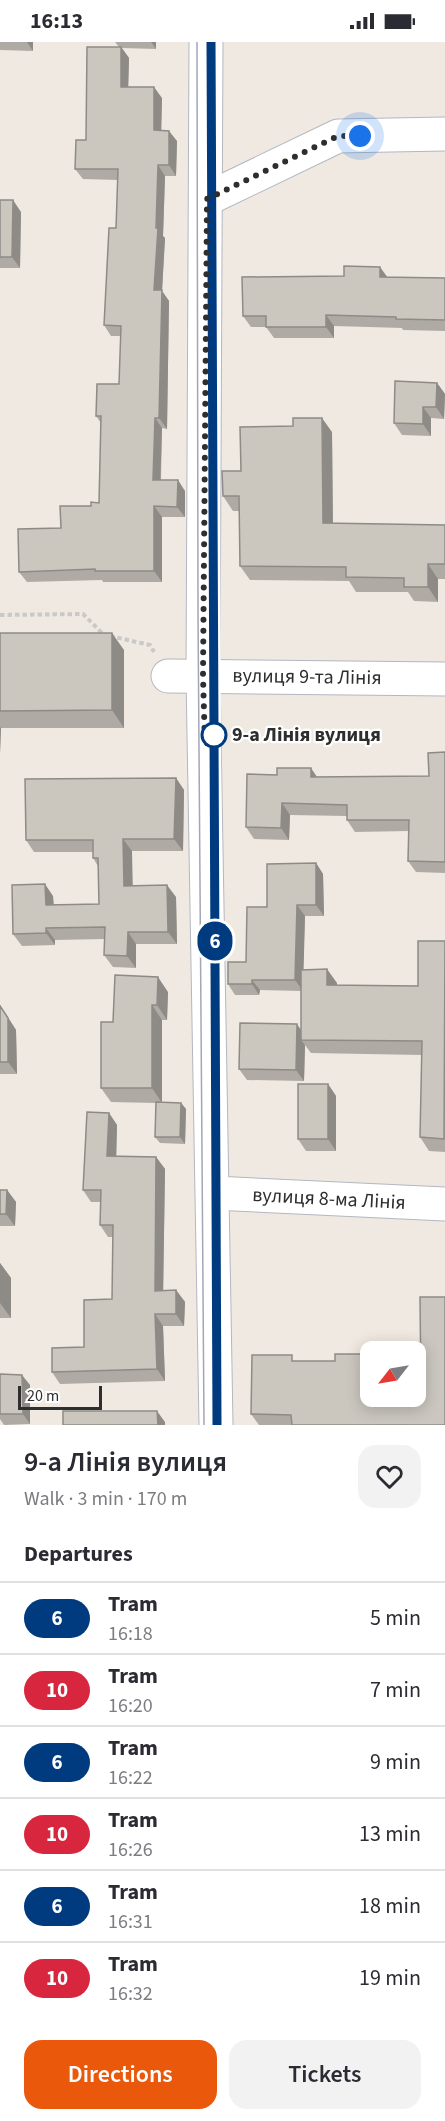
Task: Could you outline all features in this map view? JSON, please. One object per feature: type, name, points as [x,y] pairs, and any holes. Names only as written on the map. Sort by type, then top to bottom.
[{"type":"street","points":[[206,42],[203,676],[216,1425]]},
{"type":"street","points":[[207,199],[338,136],[445,134]]},
{"type":"street","name":"вулиця 9-та Лінія","points":[[168,676],[445,679]]},
{"type":"street","name":"вулиця 8-ма Лінія","points":[[213,1193],[445,1204]]},
{"type":"path","points":[[0,615],[82,614],[100,633],[150,645],[168,676]]},
{"type":"building","points":[[87,47],[121,47],[121,87],[154,87],[154,130],[169,131],[169,165],[158,165],[156,228],[158,228],[154,290],[162,290],[159,418],[155,418],[153,480],[178,480],[177,507],[154,506],[154,571],[95,571],[95,569],[19,572],[18,529],[61,528],[60,506],[91,506],[91,502],[99,503],[101,416],[96,416],[97,384],[119,384],[121,326],[104,325],[109,228],[116,228],[118,169],[75,169],[76,140],[86,140]]},
{"type":"building","points":[[0,200],[13,200],[12,257],[0,257]]},
{"type":"building","points":[[344,266],[380,267],[380,277],[445,278],[445,320],[326,315],[326,327],[266,327],[266,316],[243,316],[242,277],[344,276]]},
{"type":"building","points":[[395,381],[437,383],[436,407],[423,407],[423,424],[394,423]]},
{"type":"building","points":[[293,418],[322,418],[323,523],[445,525],[445,564],[428,564],[428,587],[404,587],[404,578],[346,577],[346,567],[240,566],[239,496],[223,496],[222,471],[241,471],[240,427],[293,426]]},
{"type":"building","points":[[0,633],[112,633],[112,710],[0,711]]},
{"type":"building","points":[[445,752],[445,862],[408,861],[409,820],[347,820],[347,805],[282,803],[281,828],[246,827],[247,774],[277,775],[277,768],[311,768],[311,777],[429,776],[428,753]]},
{"type":"building","points":[[176,778],[174,839],[123,839],[124,886],[167,885],[168,932],[128,932],[127,956],[104,955],[105,927],[46,928],[46,933],[13,934],[12,885],[45,884],[46,905],[99,904],[98,858],[93,858],[93,840],[26,840],[25,779]]},
{"type":"building","points":[[316,863],[316,905],[297,905],[295,980],[252,980],[252,984],[228,984],[228,962],[246,962],[247,907],[267,907],[267,864]]},
{"type":"building","points":[[418,941],[445,941],[444,1139],[420,1137],[422,1041],[301,1040],[301,970],[327,969],[327,985],[418,986]]},
{"type":"building","points":[[115,975],[158,977],[157,1005],[152,1005],[152,1088],[101,1088],[101,1022],[113,1022]]},
{"type":"building","points":[[0,1006],[8,1018],[8,1062],[0,1062]]},
{"type":"building","points":[[240,1023],[297,1024],[296,1070],[239,1069]]},
{"type":"building","points":[[298,1084],[328,1084],[328,1139],[298,1139]]},
{"type":"building","points":[[156,1102],[181,1103],[180,1137],[155,1137]]},
{"type":"building","points":[[87,1112],[109,1113],[107,1156],[156,1157],[155,1291],[176,1290],[176,1314],[155,1314],[157,1369],[52,1372],[52,1348],[84,1347],[84,1300],[112,1299],[113,1225],[100,1225],[101,1190],[83,1190]]},
{"type":"building","points":[[0,1190],[7,1190],[6,1214],[0,1214]]},
{"type":"building","points":[[420,1297],[445,1297],[445,1425],[292,1425],[291,1415],[251,1414],[252,1355],[292,1355],[292,1361],[335,1361],[335,1354],[360,1354],[360,1407],[426,1407],[426,1341],[420,1341]]},
{"type":"building","points":[[0,1374],[22,1375],[23,1414],[0,1414]]},
{"type":"building","points":[[63,1411],[157,1411],[158,1425],[63,1425]]},
{"type":"tram line","points":[[197,42],[198,613],[204,1425]]},
{"type":"tram line","points":[[211,42],[217,1425]]},
{"type":"tram line","name":"6","points":[[211,42],[217,1425]]},
{"type":"place","name":"9-а Лінія вулиця","points":[[214,735]]},
{"type":"route","points":[[214,735],[205,746],[203,676],[207,199],[338,136],[360,136]]}]
